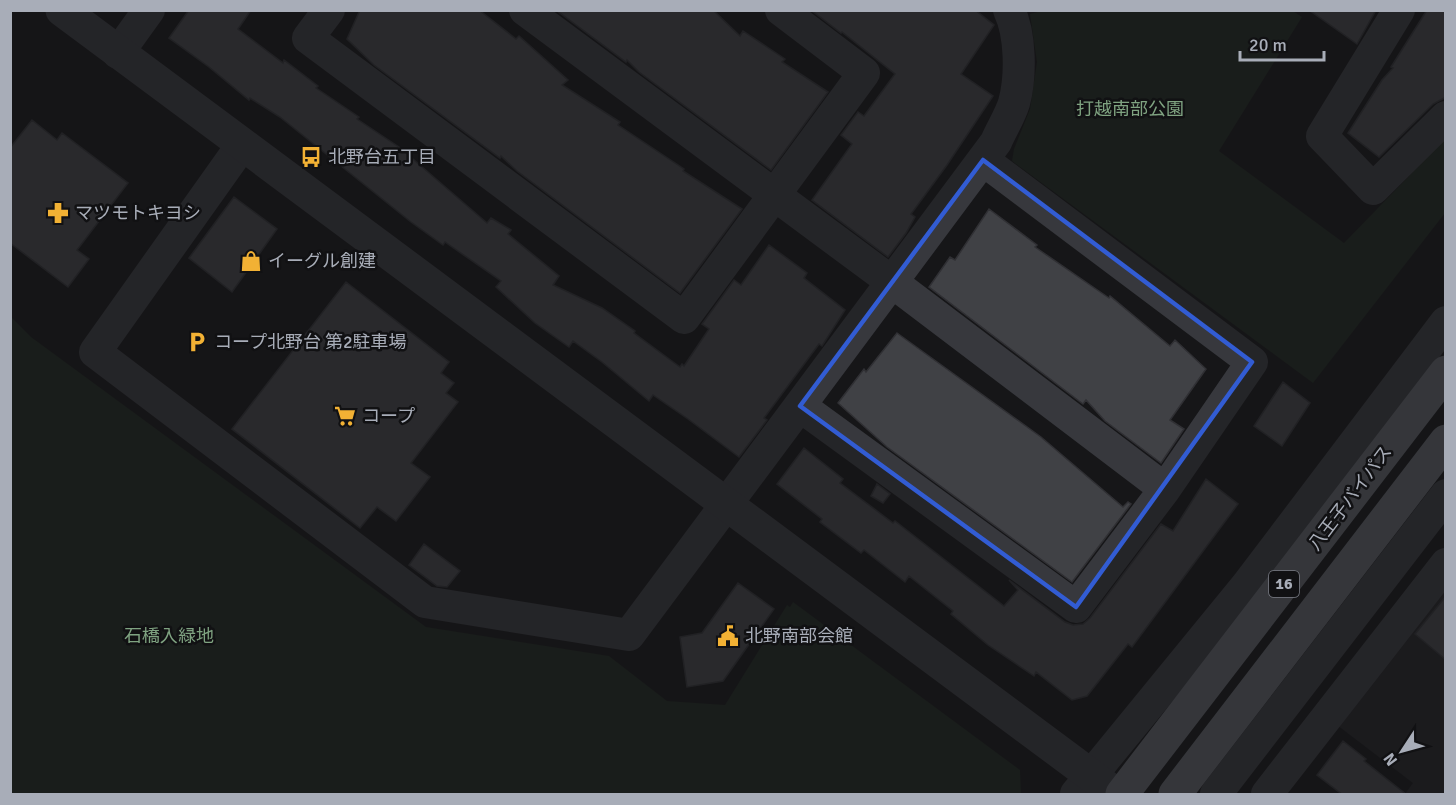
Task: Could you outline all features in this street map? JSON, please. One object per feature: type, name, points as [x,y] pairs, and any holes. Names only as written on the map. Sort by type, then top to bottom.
[{"type":"highway","name":"八王子バイパス","points":[[1102,789],[1446,372]]},
{"type":"highway","name":"16","points":[[1175,795],[1446,441]]},
{"type":"street","points":[[62,10],[726,505],[1102,789],[1247,585],[1446,322]]},
{"type":"street","points":[[118,52],[149,10]]},
{"type":"street","points":[[329,10],[308,38],[684,318],[864,73],[781,10]]},
{"type":"street","points":[[525,10],[892,282],[1165,489]]},
{"type":"street","points":[[242,145],[95,352],[425,602],[629,635],[996,142],[1014,103],[1019,59],[1014,21],[1009,10]]},
{"type":"street","points":[[1399,10],[1322,136],[1373,189],[1446,117]]},
{"type":"street","points":[[800,406],[1076,607],[1165,489],[1252,362],[982,160]]},
{"type":"street","points":[[1216,795],[1446,495]]},
{"type":"street","points":[[1268,795],[1446,564]]},
{"type":"street","points":[[1330,648],[1362,673]]},
{"type":"highlighted area","points":[[983,160],[1252,362],[1076,607],[800,406]]},
{"type":"shaded area","points":[[1445,585],[1445,794],[1405,794],[1413,783],[1337,725]]},
{"type":"green space","name":"打越南部公園","points":[[1045,10],[1293,11],[1302,17],[1219,151],[1344,243],[1445,139],[1445,213],[1313,383],[1012,161],[1014,149],[1030,109],[1037,62],[1030,14]]},
{"type":"green space","name":"石橋入緑地","points":[[10,316],[31,337],[426,627],[609,656],[667,701],[725,705],[787,605],[790,607],[793,602],[1020,770],[1021,794],[11,794]]},
{"type":"building","points":[[189,10],[251,10],[238,29],[283,63],[284,60],[318,86],[316,88],[359,117],[357,119],[399,147],[487,223],[491,218],[511,230],[508,234],[559,276],[553,285],[602,308],[680,367],[682,364],[684,366],[709,329],[702,324],[734,280],[741,285],[769,245],[807,273],[804,278],[845,310],[822,346],[819,344],[764,418],[767,420],[739,457],[653,395],[649,401],[573,341],[569,347],[535,323],[496,287],[501,281],[445,242],[443,245],[411,222],[280,117],[250,98],[249,100],[169,38]]},
{"type":"building","points":[[360,10],[479,10],[516,39],[519,36],[568,80],[562,85],[620,122],[618,125],[742,209],[680,293],[517,171],[501,156],[500,158],[374,65],[347,39]]},
{"type":"building","points":[[556,10],[713,10],[740,36],[743,31],[785,59],[782,62],[828,92],[771,170],[639,72],[627,60],[626,62]]},
{"type":"building","points":[[811,10],[975,10],[994,25],[961,74],[993,96],[911,214],[915,217],[888,257],[812,200],[852,144],[841,135],[858,112],[864,116],[895,74]]},
{"type":"building","points":[[1309,10],[1376,10],[1357,44]]},
{"type":"building","points":[[1427,10],[1446,10],[1446,97],[1433,104],[1379,157],[1348,133],[1382,80],[1393,68],[1391,67]]},
{"type":"building","name":"マツモトキヨシ","points":[[32,120],[57,140],[62,133],[128,183],[77,250],[89,259],[68,287],[10,243],[10,148]]},
{"type":"building","points":[[234,197],[277,229],[232,292],[189,258]]},
{"type":"building","points":[[989,209],[1037,245],[1035,247],[1109,298],[1110,296],[1170,346],[1175,340],[1206,369],[1170,420],[1184,429],[1161,463],[1105,421],[1086,400],[1083,404],[929,287],[950,257],[955,260]]},
{"type":"building","name":"コープ","points":[[346,282],[449,362],[441,373],[454,383],[446,393],[458,402],[411,463],[430,477],[396,521],[377,507],[360,528],[232,429]]},
{"type":"building","points":[[897,333],[1041,437],[1123,507],[1128,502],[1131,504],[1072,582],[887,447],[838,403],[864,369],[866,372]]},
{"type":"building","points":[[1283,382],[1310,403],[1282,446],[1254,426]]},
{"type":"building","points":[[804,448],[843,479],[840,483],[893,523],[895,521],[1004,606],[1018,590],[1009,580],[1065,622],[1073,625],[1083,624],[1090,618],[1161,524],[1173,531],[1206,479],[1238,504],[1132,647],[1128,644],[1087,696],[1072,700],[1036,672],[1034,676],[988,645],[951,614],[953,611],[909,576],[905,582],[864,550],[861,553],[820,522],[822,519],[777,484]]},
{"type":"building","points":[[877,484],[890,494],[883,503],[871,496]]},
{"type":"building","points":[[424,544],[460,571],[447,587],[437,586],[409,565]]},
{"type":"building","points":[[738,583],[774,609],[723,681],[687,687],[680,637],[702,633]]},
{"type":"building","points":[[1446,596],[1446,660],[1415,634]]},
{"type":"building","points":[[1343,741],[1407,795],[1343,795],[1317,775]]},
{"type":"place","name":"北野台五丁目","points":[[311,157]]},
{"type":"place","name":"マツモトキヨシ","points":[[58,213]]},
{"type":"place","name":"イーグル創建","points":[[251,261]]},
{"type":"place","name":"コープ北野台 第2駐車場","points":[[197,342]]},
{"type":"place","name":"コープ","points":[[345,416]]},
{"type":"place","name":"北野南部会館","points":[[728,636]]}]
